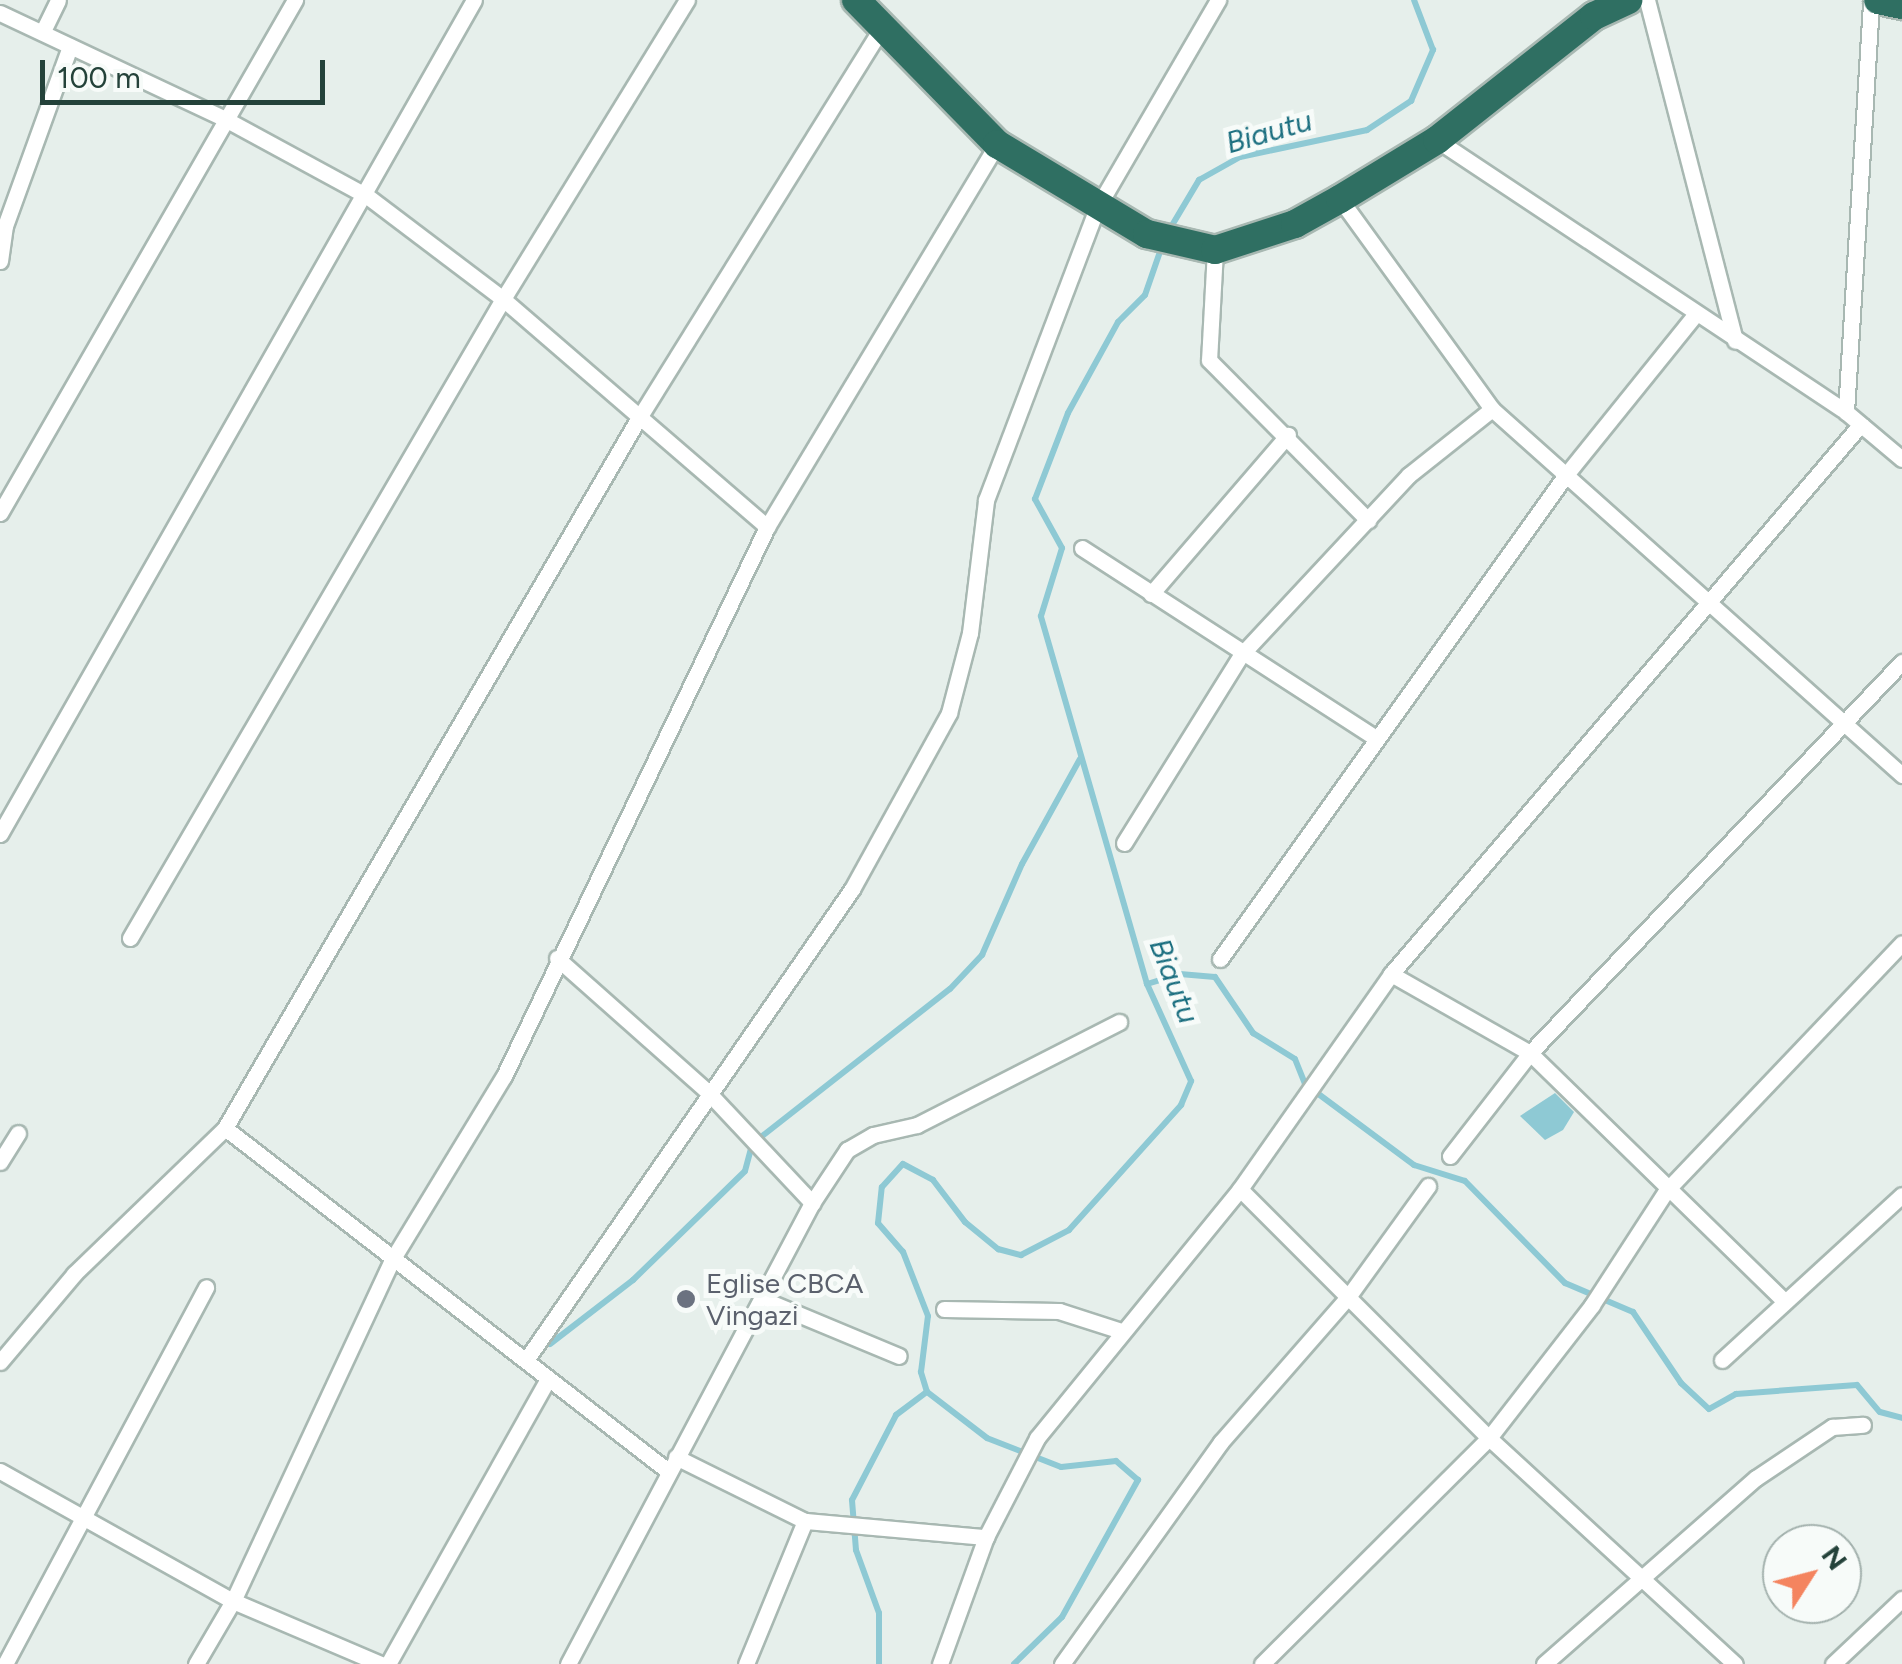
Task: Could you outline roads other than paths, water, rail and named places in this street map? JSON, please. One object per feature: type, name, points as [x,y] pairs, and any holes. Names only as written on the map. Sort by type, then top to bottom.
[{"type":"highway","points":[[856,0],[996,144],[1097,208],[1147,234],[1214,250],[1295,224],[1340,200],[1437,140],[1594,16],[1629,0]]},
{"type":"highway","points":[[1875,0],[1902,4]]},
{"type":"street","points":[[42,31],[58,0]]},
{"type":"street","points":[[0,513],[295,0]]},
{"type":"street","points":[[0,834],[367,196],[474,0]]},
{"type":"street","points":[[130,938],[503,300],[688,0]]},
{"type":"street","points":[[526,1360],[707,1091],[852,889],[949,713],[970,633],[986,500],[1097,208],[1218,0]]},
{"type":"street","points":[[1647,0],[1736,341]]},
{"type":"street","points":[[1846,412],[1875,0]]},
{"type":"street","points":[[0,13],[225,119],[367,196],[503,300],[637,421],[767,528]]},
{"type":"street","points":[[0,1362],[74,1274],[225,1128],[637,421],[882,28]]},
{"type":"street","points":[[0,261],[6,226],[70,46]]},
{"type":"street","points":[[1437,140],[1694,315],[1846,412],[1902,459]]},
{"type":"street","points":[[196,1664],[233,1601],[392,1260],[504,1076],[767,528],[996,144]]},
{"type":"street","points":[[1340,200],[1492,409],[1704,603],[1902,775]]},
{"type":"street","points":[[1214,250],[1209,360],[1288,435],[1368,520]]},
{"type":"street","points":[[1220,960],[1565,476],[1694,315]]},
{"type":"street","points":[[1124,843],[1242,655],[1409,475],[1492,409]]},
{"type":"street","points":[[940,1664],[986,1537],[1037,1438],[1121,1330],[1240,1189],[1391,974],[1704,603],[1861,424]]},
{"type":"street","points":[[1151,594],[1288,435]]},
{"type":"street","points":[[1082,548],[1377,739]]},
{"type":"street","points":[[1450,1156],[1530,1053],[1902,662]]},
{"type":"street","points":[[1262,1664],[1489,1438],[1596,1298],[1666,1191],[1902,942]]},
{"type":"street","points":[[558,958],[707,1091],[812,1203]]},
{"type":"street","points":[[1391,974],[1530,1053],[1666,1191],[1782,1300]]},
{"type":"street","points":[[568,1664],[812,1203],[848,1150],[874,1135],[917,1125],[1119,1022]]},
{"type":"street","points":[[225,1128],[548,1379],[672,1464],[805,1521],[986,1537]]},
{"type":"street","points":[[0,1162],[18,1132]]},
{"type":"street","points":[[1062,1664],[1221,1442],[1348,1297],[1428,1186]]},
{"type":"street","points":[[1240,1189],[1489,1438],[1735,1664]]},
{"type":"street","points":[[1722,1360],[1782,1300],[1902,1196]]},
{"type":"street","points":[[5,1664],[206,1287]]},
{"type":"street","points":[[762,1299],[899,1356]]},
{"type":"street","points":[[944,1309],[1059,1311],[1121,1330]]},
{"type":"street","points":[[0,1471],[233,1601],[384,1664],[548,1379]]},
{"type":"street","points":[[1544,1664],[1638,1576],[1756,1478],[1832,1428],[1863,1425]]},
{"type":"street","points":[[746,1664],[805,1521]]},
{"type":"street","points":[[1833,1664],[1902,1600]]},
{"type":"water","points":[[1555,1093],[1574,1112],[1563,1130],[1545,1140],[1520,1116]]},
{"type":"waterway","name":"Biautu","points":[[1168,232],[1199,180],[1240,157],[1367,130],[1411,101],[1433,50],[1414,0]]},
{"type":"waterway","name":"Biautu","points":[[1014,1664],[1062,1617],[1138,1480],[1116,1461],[1061,1467],[987,1438],[927,1392],[921,1372],[928,1316],[903,1252],[878,1223],[882,1187],[903,1164],[933,1180],[965,1222],[998,1249],[1021,1255],[1069,1230],[1181,1105],[1191,1081],[1147,984],[1041,616],[1062,548],[1035,499],[1068,413],[1118,322],[1145,295],[1163,243]]},
{"type":"waterway","points":[[761,1137],[950,989],[982,955],[1022,864],[1080,759]]},
{"type":"waterway","points":[[1147,984],[1180,974],[1215,977],[1253,1033],[1295,1059],[1305,1084],[1414,1165],[1465,1181],[1565,1283],[1633,1312],[1681,1383],[1709,1409],[1736,1394],[1857,1385],[1880,1412],[1902,1418]]},
{"type":"waterway","points":[[550,1344],[633,1280],[745,1171],[751,1148]]},
{"type":"waterway","points":[[879,1664],[879,1613],[856,1550],[852,1500],[896,1415],[927,1392]]},
{"type":"place","name":"Eglise CBCA Vingazi","points":[[686,1299]]}]
